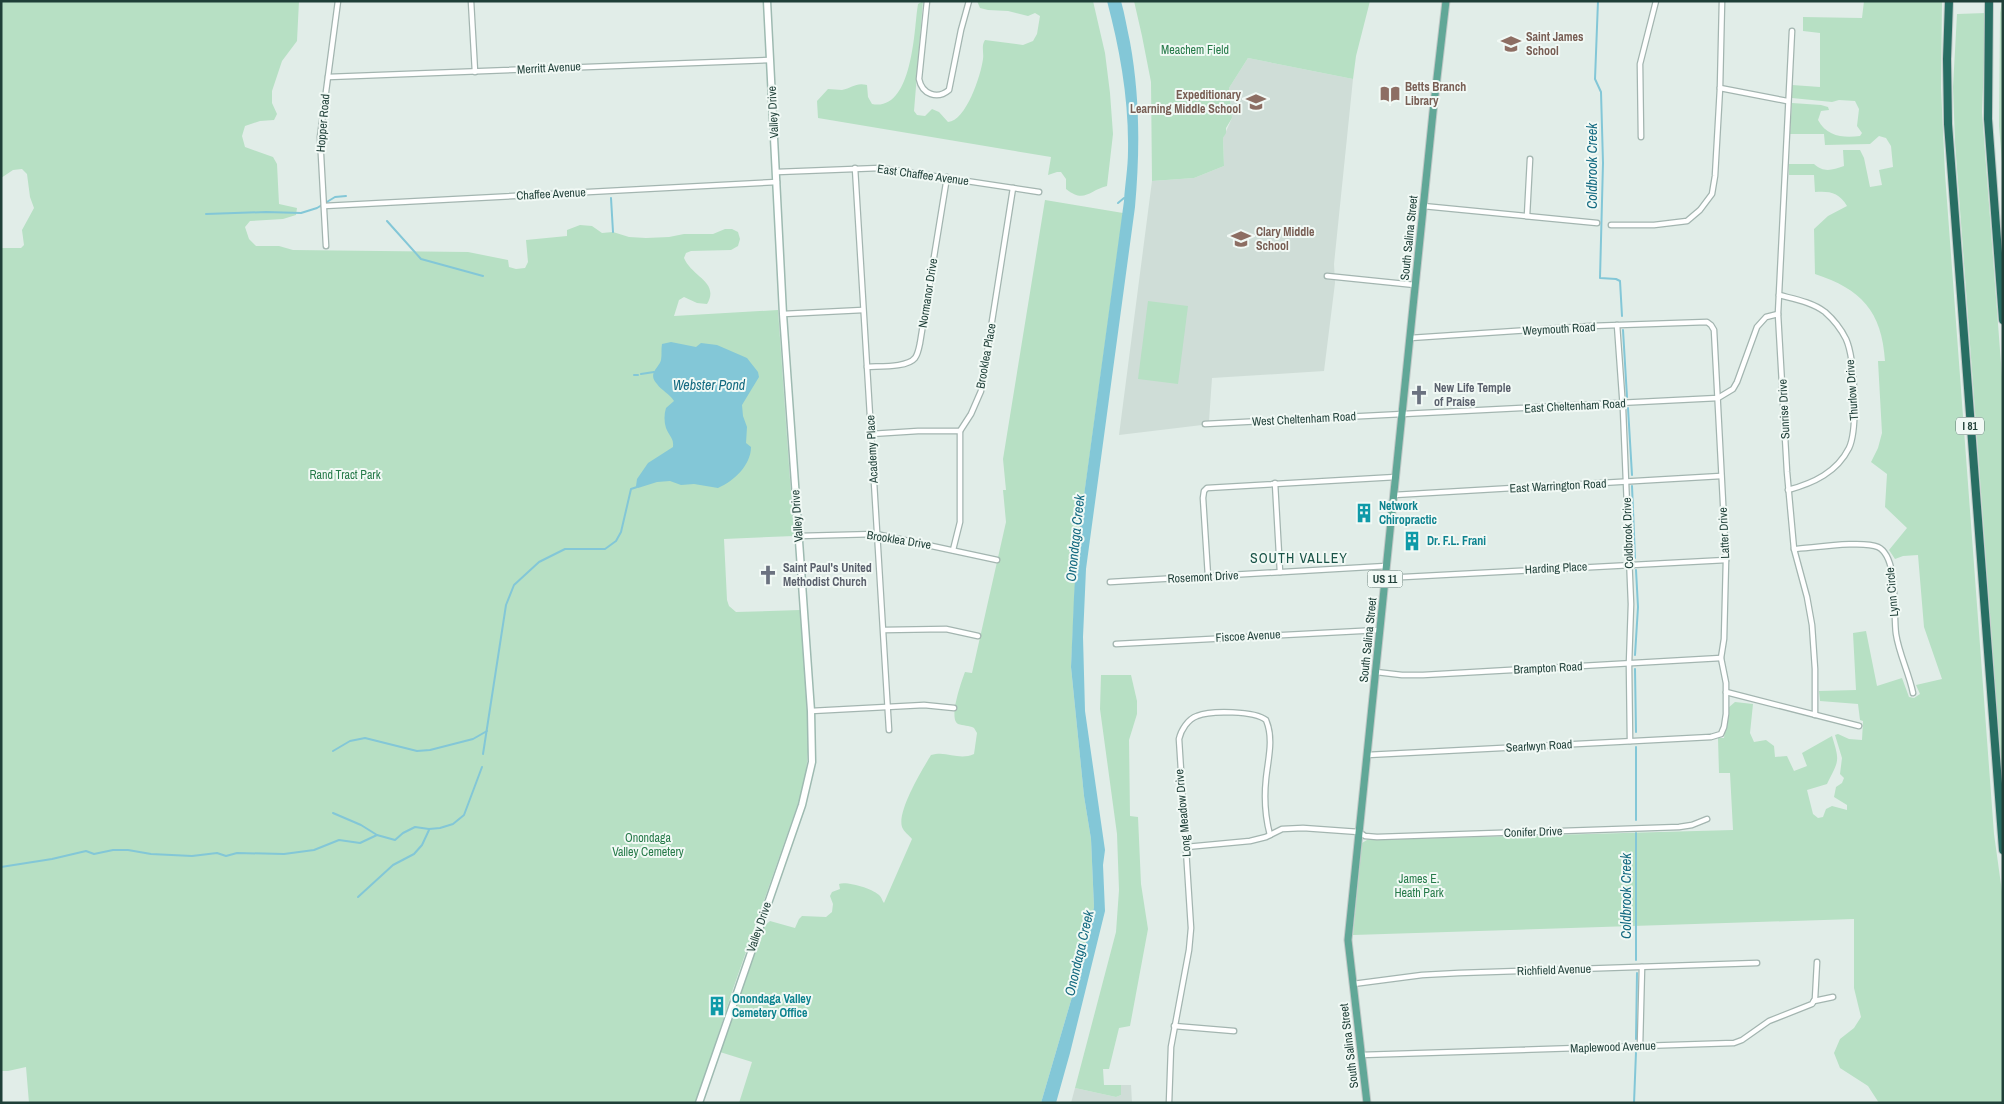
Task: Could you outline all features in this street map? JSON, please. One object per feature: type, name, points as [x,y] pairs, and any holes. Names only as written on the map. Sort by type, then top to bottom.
[{"type":"highway","name":"I 81","points":[[1950,1],[1948,26],[1948,124],[2003,850]]},
{"type":"highway","points":[[1988,1],[1988,119],[2003,320]]},
{"type":"main road","name":"Valley Drive","points":[[699,1103],[802,805],[812,762],[812,711],[783,314],[777,172],[766,1]]},
{"type":"main road","name":"South Salina Street","points":[[1367,1103],[1348,940],[1423,206],[1446,1]]},
{"type":"street","name":"Hopper Road","points":[[326,246],[320,137],[338,1]]},
{"type":"street","points":[[471,1],[475,72]]},
{"type":"street","points":[[927,1],[919,79],[920,85],[932,95],[938,95],[949,90],[969,1]]},
{"type":"street","points":[[1641,137],[1640,64],[1656,1]]},
{"type":"street","points":[[1611,226],[1654,225],[1687,221],[1700,210],[1712,194],[1715,176],[1720,88],[1722,1]]},
{"type":"street","name":"Sunrise Drive","points":[[1792,31],[1787,101],[1778,314],[1788,490],[1794,549],[1807,597],[1812,625],[1815,669],[1815,715]]},
{"type":"street","name":"Merritt Avenue","points":[[328,77],[770,60]]},
{"type":"street","points":[[1720,88],[1787,101]]},
{"type":"street","points":[[1527,216],[1530,159]]},
{"type":"street","name":"East Chaffee Avenue","points":[[777,172],[855,168],[895,169],[1039,192]]},
{"type":"street","name":"Academy Place","points":[[855,168],[889,730]]},
{"type":"street","name":"Normanor Drive","points":[[867,367],[907,363],[916,356],[920,343],[947,177]]},
{"type":"street","name":"Chaffee Avenue","points":[[324,206],[777,182]]},
{"type":"street","name":"Brooklea Place","points":[[960,431],[971,414],[981,391],[1013,188]]},
{"type":"street","points":[[1423,206],[1597,223]]},
{"type":"street","points":[[1327,276],[1415,285]]},
{"type":"street","name":"Thurlow Drive","points":[[1779,295],[1817,307],[1836,324],[1846,339],[1853,386],[1855,426],[1854,436],[1849,449],[1828,474],[1804,486],[1788,490]]},
{"type":"street","points":[[783,314],[863,310]]},
{"type":"street","points":[[1718,398],[1732,389],[1737,382],[1756,327],[1766,317],[1778,314]]},
{"type":"street","name":"Weymouth Road","points":[[1410,338],[1617,325],[1707,322]]},
{"type":"street","name":"Latter Drive","points":[[1707,322],[1714,330],[1726,560],[1724,639],[1721,658],[1726,692],[1724,727],[1721,734],[1710,738]]},
{"type":"street","name":"Coldbrook Drive","points":[[1617,325],[1623,404],[1630,564],[1630,741]]},
{"type":"street","name":"East Cheltenham Road","points":[[1402,416],[1718,398]]},
{"type":"street","name":"West Cheltenham Road","points":[[1205,424],[1389,415],[1402,416]]},
{"type":"street","points":[[871,434],[960,431],[960,522],[953,550]]},
{"type":"street","name":"East Warrington Road","points":[[1394,495],[1721,476]]},
{"type":"street","points":[[1208,576],[1203,498],[1204,491],[1207,488],[1396,477]]},
{"type":"street","points":[[1275,483],[1280,572]]},
{"type":"street","name":"Brooklea Drive","points":[[798,536],[876,534],[997,560]]},
{"type":"street","name":"Lynn Circle","points":[[1794,549],[1859,544],[1872,545],[1885,552],[1892,575],[1896,635],[1913,693]]},
{"type":"street","name":"Harding Place","points":[[1385,578],[1726,560]]},
{"type":"street","name":"Rosemont Drive","points":[[1110,582],[1386,566]]},
{"type":"street","points":[[884,630],[946,629],[978,636]]},
{"type":"street","name":"Fiscoe Avenue","points":[[1116,644],[1380,630]]},
{"type":"street","name":"Brampton Road","points":[[1376,672],[1423,675],[1721,658]]},
{"type":"street","points":[[1726,692],[1860,726]]},
{"type":"street","points":[[812,711],[924,705],[954,708]]},
{"type":"street","name":"Long Meadow Drive","points":[[1169,1103],[1169,1065],[1191,928],[1178,740],[1182,729],[1190,721],[1208,713],[1256,715],[1266,720],[1271,740],[1264,800],[1270,834]]},
{"type":"street","name":"Searlwyn Road","points":[[1367,755],[1710,738]]},
{"type":"street","name":"Conifer Drive","points":[[1186,847],[1250,840],[1282,829],[1303,828],[1359,832],[1365,836],[1377,837],[1679,827],[1692,825],[1707,819]]},
{"type":"street","points":[[1814,1001],[1817,962]]},
{"type":"street","name":"Richfield Avenue","points":[[1353,984],[1422,975],[1757,963]]},
{"type":"street","points":[[1640,1046],[1642,967]]},
{"type":"street","name":"Maplewood Avenue","points":[[1361,1055],[1734,1043],[1742,1040],[1769,1021],[1812,1004],[1814,1001],[1833,997]]},
{"type":"street","points":[[1174,1026],[1234,1031]]},
{"type":"shaded area","name":"Clary Middle School","points":[[1248,58],[1353,79],[1334,264],[1335,283],[1324,371],[1212,378],[1209,421],[1202,425],[1119,435],[1152,181],[1194,178],[1224,166],[1223,138],[1232,118],[1229,88]]},
{"type":"shaded area","points":[[1121,1085],[1131,1085],[1132,1103],[1071,1103],[1075,1088],[1116,1097],[1121,1095]]},
{"type":"green space","points":[[1,1],[299,1],[297,41],[282,61],[272,91],[272,103],[277,114],[274,120],[260,121],[245,126],[242,136],[245,147],[273,157],[277,164],[279,204],[297,208],[296,215],[283,219],[250,221],[245,227],[249,239],[256,246],[279,246],[293,250],[468,252],[508,260],[509,267],[516,269],[525,268],[528,262],[526,240],[567,236],[567,230],[580,225],[592,226],[602,233],[613,232],[629,237],[646,238],[684,234],[713,234],[725,229],[732,229],[738,232],[740,239],[738,246],[731,250],[691,251],[686,253],[684,258],[688,265],[708,285],[710,296],[707,304],[697,303],[684,297],[679,300],[674,316],[778,310],[794,536],[724,539],[727,600],[729,606],[736,612],[800,610],[809,740],[806,773],[801,795],[733,989],[696,1103],[29,1103],[26,1067],[1,1071],[1,248],[21,248],[24,245],[22,230],[34,208],[30,197],[27,174],[22,169],[13,170],[1,178]]},
{"type":"green space","points":[[923,1],[914,111],[917,115],[925,116],[932,109],[939,112],[948,122],[955,120],[961,114],[976,86],[982,66],[985,40],[1023,45],[1033,41],[1037,34],[1040,16],[1035,13],[1028,16],[1008,11],[988,10],[980,8],[977,1],[1093,1],[1105,53],[1110,93],[1113,134],[1107,186],[1083,196],[1072,193],[1066,189],[1066,179],[1061,172],[1048,175],[1051,157],[818,118],[817,101],[828,89],[842,90],[857,85],[867,85],[868,97],[872,104],[885,103],[895,96],[903,85],[908,70],[912,54],[918,4]]},
{"type":"green space","name":"Meachem Field","points":[[1134,1],[1370,1],[1356,56],[1353,79],[1248,58],[1229,88],[1232,118],[1223,138],[1224,166],[1194,178],[1152,181],[1151,82]]},
{"type":"green space","name":"James E. Heath Park","points":[[1864,1],[1942,1],[1941,88],[1945,174],[1994,834],[2003,899],[2003,1103],[1879,1103],[1868,1086],[1840,1068],[1834,1053],[1840,1039],[1854,1028],[1861,1017],[1854,988],[1854,919],[1353,935],[1362,843],[1367,840],[1733,830],[1730,773],[1719,773],[1718,738],[1724,738],[1728,708],[1735,702],[1753,704],[1750,733],[1754,742],[1766,740],[1774,746],[1775,757],[1787,756],[1794,771],[1807,766],[1802,753],[1832,736],[1837,756],[1834,770],[1827,784],[1807,790],[1813,814],[1818,818],[1823,817],[1826,809],[1832,806],[1847,810],[1847,805],[1834,797],[1836,787],[1842,783],[1844,778],[1840,774],[1842,758],[1835,735],[1838,734],[1849,739],[1862,740],[1863,721],[1860,720],[1858,704],[1820,701],[1819,691],[1856,690],[1853,633],[1866,631],[1877,686],[1902,678],[1909,697],[1914,698],[1920,694],[1916,685],[1942,679],[1924,627],[1918,555],[1903,556],[1895,559],[1889,550],[1907,528],[1885,507],[1887,474],[1871,462],[1878,448],[1882,433],[1878,361],[1885,361],[1879,328],[1874,315],[1857,295],[1831,280],[1815,274],[1814,229],[1828,216],[1847,206],[1841,198],[1833,193],[1815,192],[1814,175],[1789,175],[1789,164],[1814,164],[1821,169],[1828,170],[1844,166],[1843,150],[1860,150],[1864,158],[1870,187],[1882,185],[1879,170],[1893,167],[1891,146],[1886,138],[1879,136],[1870,144],[1825,145],[1824,134],[1790,134],[1792,103],[1828,107],[1829,110],[1821,111],[1818,120],[1831,133],[1848,137],[1860,136],[1862,133],[1857,126],[1859,109],[1855,101],[1839,100],[1832,102],[1792,98],[1792,85],[1820,87],[1820,33],[1803,31],[1803,17],[1862,18]]},
{"type":"green space","points":[[2002,1],[2003,174],[1999,126],[2000,13]]},
{"type":"green space","points":[[1986,13],[1982,112],[2003,390],[2003,788],[1955,142],[1953,87],[1957,14]]},
{"type":"green space","points":[[1045,200],[1123,213],[1077,547],[1071,667],[1084,796],[1091,839],[1094,907],[1079,973],[1041,1103],[739,1103],[752,1062],[720,1052],[763,927],[770,921],[795,928],[802,916],[826,917],[832,912],[833,904],[830,896],[832,892],[840,889],[839,884],[843,883],[866,888],[877,893],[884,903],[912,839],[902,827],[903,811],[911,791],[931,755],[968,756],[974,754],[977,733],[974,728],[958,724],[955,721],[955,707],[965,672],[972,673],[1006,522],[1003,490],[1006,490],[1003,459]]},
{"type":"green space","points":[[1148,301],[1188,306],[1178,384],[1138,379]]},
{"type":"green space","points":[[1101,675],[1131,675],[1137,701],[1137,714],[1129,740],[1130,816],[1138,817],[1141,884],[1148,929],[1130,1026],[1119,1028],[1109,1069],[1103,1069],[1104,1085],[1121,1085],[1121,1095],[1116,1097],[1075,1088],[1116,932],[1119,890],[1117,834],[1100,709]]},
{"type":"water","points":[[1107,1],[1121,1],[1130,42],[1136,83],[1138,165],[1135,207],[1086,569],[1083,637],[1085,711],[1105,850],[1103,865],[1105,911],[1056,1103],[1041,1103],[1079,973],[1094,907],[1091,839],[1084,796],[1071,667],[1077,547],[1124,201],[1128,157],[1127,113],[1123,75]]},
{"type":"water","name":"Webster Pond","points":[[671,342],[696,347],[701,343],[717,345],[747,358],[758,372],[759,377],[742,405],[747,427],[746,443],[751,447],[748,460],[735,477],[718,488],[694,484],[681,485],[670,481],[657,482],[638,488],[636,486],[637,479],[648,463],[673,447],[664,418],[666,408],[674,401],[653,377],[654,371],[661,360],[662,344]]},
{"type":"waterway","name":"Coldbrook Creek","points":[[1598,1],[1595,79],[1601,92],[1603,163],[1600,278],[1620,281],[1622,316]]},
{"type":"waterway","points":[[206,214],[301,213],[317,208],[335,197],[346,196]]},
{"type":"waterway","points":[[611,198],[613,232]]},
{"type":"waterway","points":[[1118,203],[1124,198]]},
{"type":"waterway","points":[[387,221],[421,259],[483,276]]},
{"type":"waterway","name":"Coldbrook Creek","points":[[1623,330],[1627,397]]},
{"type":"waterway","points":[[641,374],[654,372]]},
{"type":"waterway","name":"Coldbrook Creek","points":[[1628,408],[1632,475]]},
{"type":"waterway","name":"Coldbrook Creek","points":[[1632,486],[1635,558]]},
{"type":"waterway","points":[[483,754],[506,605],[514,585],[539,562],[565,549],[605,549],[616,541],[621,532],[631,489],[637,487]]},
{"type":"waterway","name":"Coldbrook Creek","points":[[1635,655],[1638,607],[1636,570]]},
{"type":"waterway","name":"Coldbrook Creek","points":[[1635,669],[1636,732]]},
{"type":"waterway","points":[[333,751],[350,741],[365,738],[417,751],[430,750],[473,739],[487,731]]},
{"type":"waterway","name":"Coldbrook Creek","points":[[1636,747],[1636,820]]},
{"type":"waterway","points":[[333,813],[361,825],[377,835],[395,840],[403,833],[415,827],[429,829],[453,824],[464,815],[482,767]]},
{"type":"waterway","points":[[358,897],[393,865],[414,854],[422,845],[429,830]]},
{"type":"waterway","name":"Coldbrook Creek","points":[[1636,833],[1636,960]]},
{"type":"waterway","points":[[1,867],[52,859],[86,851],[94,854],[113,850],[128,850],[151,854],[192,856],[217,853],[226,856],[237,853],[284,854],[314,850],[339,840],[360,843],[377,835]]},
{"type":"waterway","name":"Coldbrook Creek","points":[[1636,1039],[1637,973]]},
{"type":"waterway","name":"Coldbrook Creek","points":[[1634,1103],[1636,1052]]},
{"type":"place","name":"Saint James School","points":[[1511,44]]},
{"type":"place","name":"Betts Branch Library","points":[[1390,94]]},
{"type":"place","name":"Expeditionary Learning Middle School","points":[[1256,102]]},
{"type":"place","name":"Clary Middle School","points":[[1241,239]]},
{"type":"place","name":"New Life Temple of Praise","points":[[1419,395]]},
{"type":"place","name":"Network Chiropractic","points":[[1364,513]]},
{"type":"place","name":"Dr. F.L. Frani","points":[[1412,541]]},
{"type":"place","name":"Saint Paul's United Methodist Church","points":[[768,575]]},
{"type":"place","name":"Onondaga Valley Cemetery Office","points":[[717,1006]]},
{"type":"district","name":"SOUTH VALLEY","points":[[1299,558]]},
{"type":"park label","name":"Rand Tract Park","points":[[345,475]]},
{"type":"park label","name":"Onondaga Valley Cemetery","points":[[648,845]]},
{"type":"water label","name":"Onondaga Creek","points":[[1075,538]]},
{"type":"water label","name":"Onondaga Creek","points":[[1079,953]]}]
